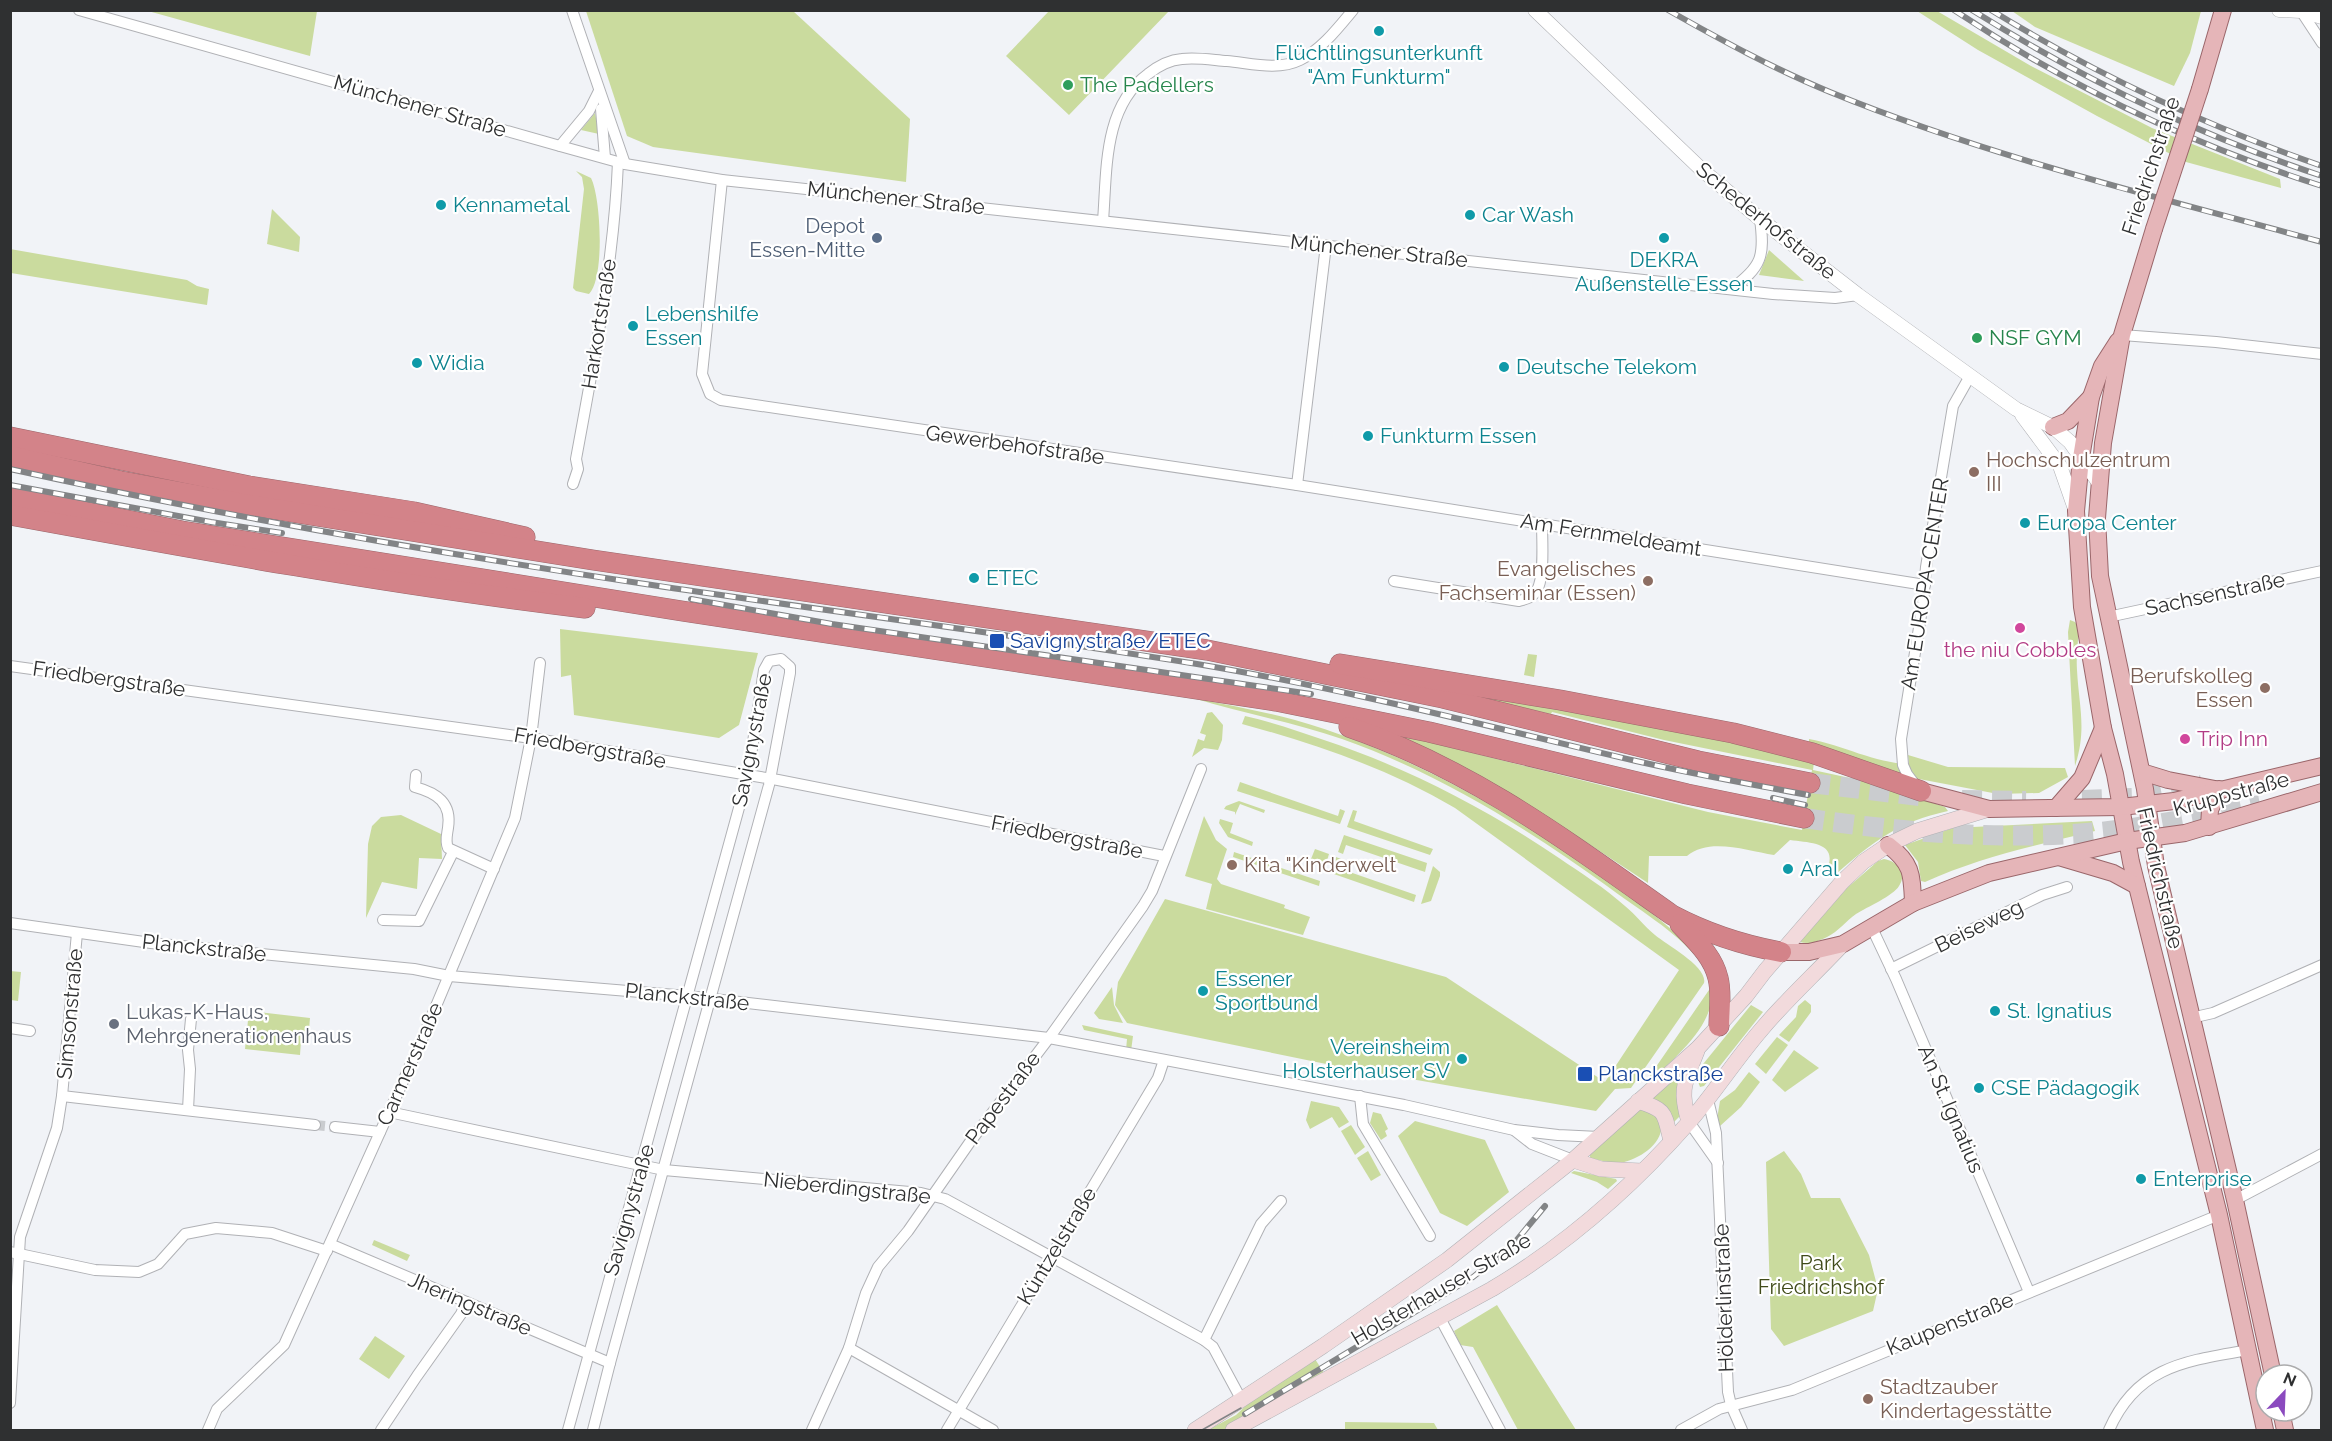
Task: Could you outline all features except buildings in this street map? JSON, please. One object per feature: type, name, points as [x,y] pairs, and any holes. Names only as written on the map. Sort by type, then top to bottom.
[{"type":"highway","points":[[10,437],[249,486],[414,512],[525,537],[593,560]]},
{"type":"highway","points":[[10,456],[120,481],[249,505],[593,560],[1207,650],[1443,698],[1698,761],[1810,783]]},
{"type":"highway","points":[[10,496],[182,531],[682,612],[1276,701],[1429,732],[1687,794],[1804,818]]},
{"type":"highway","points":[[10,515],[244,557],[504,598],[598,610],[682,612]]},
{"type":"highway","points":[[1207,650],[1295,656],[1560,700],[1733,733],[1812,753],[1921,791]]},
{"type":"highway","points":[[1276,701],[1386,740],[1428,758],[1482,786],[1558,833],[1672,915],[1732,942],[1781,952]]},
{"type":"highway","points":[[1672,915],[1711,961],[1719,979],[1719,1026]]},
{"type":"main road","name":"Friedrichstraße","points":[[2223,10],[2122,335],[2098,483],[2097,518],[2100,576],[2142,772],[2151,836],[2270,1363]]},
{"type":"main road","name":"Friedrichstraße","points":[[2122,335],[2102,366],[2091,397],[2081,458],[2076,511],[2082,607],[2103,728],[2115,774],[2127,841],[2219,1215],[2265,1431]]},
{"type":"main road","points":[[2053,427],[2067,421],[2091,397]]},
{"type":"main road","points":[[2056,808],[2082,778],[2103,728]]},
{"type":"main road","name":"Kruppstraße","points":[[2121,807],[2174,801],[2322,766]]},
{"type":"main road","points":[[2142,772],[2168,780],[2219,789],[2210,810],[2209,827]]},
{"type":"main road","name":"Holsterhauser Straße","points":[[1921,791],[1989,809]]},
{"type":"main road","name":"Kruppstraße","points":[[2151,836],[2185,833],[2209,827],[2322,792]]},
{"type":"main road","name":"Holsterhauser Straße","points":[[1195,1431],[1447,1260],[1573,1160],[1698,1048],[1746,996],[1842,882],[1863,862],[1888,845],[1933,825],[1989,809],[2121,807]]},
{"type":"main road","name":"Holsterhauser Straße","points":[[1243,1428],[1528,1268],[1612,1201],[1689,1122],[1761,1030],[1843,944],[1913,903],[1989,873],[2151,836]]},
{"type":"main road","points":[[1888,845],[1905,859],[1909,866],[1913,903]]},
{"type":"main road","points":[[2059,857],[2113,873],[2137,886]]},
{"type":"main road","name":"Holsterhauser Straße","points":[[1781,952],[1809,952],[1843,944]]},
{"type":"main road","points":[[1689,1122],[1683,1102],[1683,1086],[1698,1048]]},
{"type":"main road","points":[[1638,1101],[1658,1107],[1665,1115],[1671,1141]]},
{"type":"main road","points":[[1573,1160],[1601,1169],[1642,1171]]},
{"type":"street","name":"Münchener Straße","points":[[79,10],[622,163],[722,180],[1731,289],[1835,298],[1858,295]]},
{"type":"street","name":"Harkortstraße","points":[[572,10],[619,142],[622,163],[604,303],[576,459],[578,469],[573,484]]},
{"type":"street","points":[[1102,222],[1113,125],[1122,102],[1136,84],[1167,62],[1182,59],[1274,66],[1293,63],[1310,54],[1353,10]]},
{"type":"street","name":"Schederhofstraße","points":[[1535,10],[1694,163],[1760,219],[1858,295],[2016,409],[2053,427],[2070,442],[2098,483]]},
{"type":"street","points":[[2279,10],[2301,10],[2322,17]]},
{"type":"street","points":[[2301,10],[2322,43]]},
{"type":"street","points":[[560,146],[589,111],[599,91]]},
{"type":"street","name":"Harkortstraße","points":[[599,91],[605,158]]},
{"type":"street","name":"Gewerbehofstraße","points":[[722,180],[702,374],[710,394],[721,400],[1298,485]]},
{"type":"street","points":[[1731,289],[1749,276],[1757,265],[1763,244],[1760,219]]},
{"type":"street","points":[[1298,485],[1326,245]]},
{"type":"street","points":[[2122,335],[2216,342],[2322,354]]},
{"type":"street","name":"Am EUROPA-CENTER","points":[[1921,791],[1907,774],[1901,747],[1953,406],[1970,376]]},
{"type":"street","name":"Schederhofstraße","points":[[2016,409],[2060,466],[2076,511]]},
{"type":"street","name":"Am Fernmeldeamt","points":[[1298,485],[1925,585]]},
{"type":"street","points":[[1394,582],[1519,601],[1529,598],[1535,594],[1540,584],[1542,524]]},
{"type":"street","name":"Sachsenstraße","points":[[2108,617],[2322,571]]},
{"type":"street","name":"Savignystraße","points":[[568,1431],[748,775],[765,666],[775,659],[781,659],[790,667],[790,673],[771,779],[593,1431]]},
{"type":"street","name":"Carmerstraße","points":[[208,1431],[217,1409],[284,1345],[448,976],[515,818],[531,738],[540,663]]},
{"type":"street","name":"Friedbergstraße","points":[[10,666],[338,709],[531,738],[771,779],[1164,856]]},
{"type":"street","name":"Papestraße","points":[[812,1431],[849,1348],[866,1293],[878,1267],[908,1231],[1148,898],[1201,769]]},
{"type":"street","points":[[416,775],[415,788],[438,796],[448,808],[450,819],[446,843],[453,852],[494,869]]},
{"type":"street","points":[[383,920],[419,921],[453,852]]},
{"type":"street","name":"Beiseweg","points":[[1892,969],[2042,895],[2067,887]]},
{"type":"street","name":"Planckstraße","points":[[10,923],[151,943],[414,969],[448,976],[688,996],[1049,1038],[1360,1096],[1514,1130],[1599,1137]]},
{"type":"street","name":"An St. Ignatius","points":[[1871,926],[1892,969],[2029,1292]]},
{"type":"street","name":"Simsonstraße","points":[[10,1403],[15,1252],[57,1128],[63,1096],[77,933]]},
{"type":"street","points":[[2191,1018],[2213,1013],[2322,965]]},
{"type":"street","points":[[188,1110],[190,1069],[188,1050],[191,1019]]},
{"type":"street","name":"Simsonstraße","points":[[10,1028],[30,1031]]},
{"type":"street","name":"Küntzelstraße","points":[[947,1431],[1158,1078],[1164,1060]]},
{"type":"street","name":"Simsonstraße","points":[[63,1096],[315,1125]]},
{"type":"street","points":[[1360,1096],[1363,1124],[1430,1236]]},
{"type":"street","name":"Hölderlinstraße","points":[[1708,1100],[1716,1133],[1728,1392],[1742,1431]]},
{"type":"street","name":"Nieberdingstraße","points":[[389,1112],[663,1170],[932,1195],[945,1199],[1204,1340],[1213,1347],[1240,1399]]},
{"type":"street","points":[[1689,1122],[1718,1163]]},
{"type":"street","points":[[335,1127],[380,1132]]},
{"type":"street","name":"Planckstraße","points":[[1514,1130],[1532,1144],[1573,1160]]},
{"type":"street","points":[[2235,1200],[2322,1155]]},
{"type":"street","points":[[1204,1340],[1261,1224],[1281,1201]]},
{"type":"street","name":"Kaupenstraße","points":[[1682,1431],[1713,1411],[1731,1404],[1792,1390],[2219,1215]]},
{"type":"street","name":"Jheringstraße","points":[[15,1252],[95,1270],[139,1272],[158,1264],[186,1234],[216,1228],[272,1233],[329,1247],[610,1363]]},
{"type":"street","points":[[381,1431],[461,1314],[466,1302]]},
{"type":"street","points":[[1440,1318],[1500,1431]]},
{"type":"street","points":[[849,1348],[993,1431]]},
{"type":"street","points":[[2109,1431],[2125,1402],[2158,1374],[2179,1364],[2248,1350]]},
{"type":"green space","points":[[148,11],[317,11],[310,56]]},
{"type":"green space","points":[[586,11],[793,11],[910,119],[906,182],[653,147],[627,136]]},
{"type":"green space","name":"The Padellers","points":[[1049,11],[1169,11],[1069,115],[1006,56]]},
{"type":"green space","points":[[1917,11],[1937,11],[2031,66],[2152,128],[2280,179],[2281,188],[2186,162],[1978,50]]},
{"type":"green space","points":[[2012,11],[2201,11],[2190,53],[2174,86],[2035,27]]},
{"type":"green space","points":[[595,113],[599,134],[581,130]]},
{"type":"green space","points":[[576,171],[591,178],[599,219],[597,272],[589,294],[573,288],[584,189],[582,177]]},
{"type":"green space","points":[[272,209],[300,237],[299,252],[267,244]]},
{"type":"green space","points":[[10,249],[187,280],[209,289],[207,305],[11,273]]},
{"type":"green space","points":[[1769,250],[1804,281],[1759,275]]},
{"type":"green space","points":[[2070,620],[2075,622],[2079,628],[2077,665],[2081,741],[2075,766],[2068,632]]},
{"type":"green space","points":[[560,629],[758,653],[739,725],[719,738],[574,715],[571,675],[561,677]]},
{"type":"green space","points":[[1528,654],[1537,655],[1534,677],[1524,675]]},
{"type":"green space","points":[[1480,696],[1815,754],[1813,770],[1882,785],[1945,807],[1948,811],[1915,821],[1888,834],[1836,874],[1826,872],[1829,855],[1826,849],[1814,844],[1790,840],[1774,855],[1717,846],[1696,850],[1687,856],[1649,856],[1648,883],[1563,827],[1389,732],[1708,812],[1802,830],[1812,770],[1664,740],[1552,712],[1551,714],[1480,698]]},
{"type":"green space","points":[[1193,698],[1283,717],[1336,733],[1415,765],[1453,784],[1527,827],[1598,874],[1666,925],[1702,961],[1667,929],[1576,864],[1480,803],[1446,785],[1342,739]]},
{"type":"green space","points":[[1212,712],[1223,725],[1222,740],[1218,750],[1204,748],[1192,757],[1198,739],[1204,741],[1206,735],[1200,733],[1207,713]]},
{"type":"green space","points":[[1245,716],[1285,727],[1386,763],[1474,806],[1503,822],[1601,887],[1629,909],[1655,935],[1693,963],[1704,977],[1704,983],[1631,1088],[1615,1089],[1596,1111],[1336,1066],[1127,1023],[1115,1005],[1118,982],[1165,899],[1446,977],[1605,1082],[1679,970],[1455,808],[1404,781],[1352,759],[1242,724]]},
{"type":"green space","points":[[1809,739],[1896,763],[1909,764],[1908,755],[1948,767],[2065,768],[2068,777],[2039,793],[1998,794],[1898,775],[1809,745]]},
{"type":"green space","points":[[1240,782],[1338,816],[1340,809],[1345,811],[1340,824],[1237,791]]},
{"type":"green space","points":[[1239,801],[1265,810],[1264,813],[1240,804],[1235,815],[1235,812],[1224,809]]},
{"type":"green space","points":[[1353,810],[1357,811],[1354,821],[1433,849],[1430,855],[1347,827]]},
{"type":"green space","points":[[401,815],[441,834],[442,859],[419,858],[417,889],[382,882],[366,918],[368,844],[372,826],[381,817]]},
{"type":"green space","points":[[1204,816],[1216,840],[1227,849],[1217,879],[1221,884],[1285,905],[1284,908],[1310,917],[1303,935],[1206,909],[1212,884],[1185,876]]},
{"type":"green space","points":[[1220,819],[1233,823],[1230,833],[1253,842],[1252,846],[1228,837],[1219,823]]},
{"type":"green space","points":[[2092,821],[2095,831],[1988,859],[1925,882],[1921,881],[1918,862],[1905,845],[1953,828]]},
{"type":"green space","points":[[1344,835],[1427,863],[1425,872],[1346,845],[1343,854],[1338,852]]},
{"type":"green space","points":[[1315,849],[1329,854],[1326,864],[1311,859]]},
{"type":"green space","points":[[1234,852],[1320,881],[1319,886],[1233,857]]},
{"type":"green space","points":[[1336,857],[1341,859],[1338,868],[1416,895],[1414,902],[1331,873]]},
{"type":"green space","points":[[1884,859],[1893,862],[1902,872],[1901,881],[1896,890],[1856,914],[1831,935],[1814,942],[1800,942],[1847,888],[1878,861]]},
{"type":"green space","points":[[1433,866],[1440,872],[1440,876],[1431,901],[1421,904]]},
{"type":"green space","points":[[10,971],[21,972],[18,1001],[11,1000]]},
{"type":"green space","points":[[1714,986],[1712,1001],[1700,1029],[1680,1053],[1646,1085],[1649,1077]]},
{"type":"green space","points":[[1112,987],[1114,1005],[1123,1023],[1099,1019],[1094,1013]]},
{"type":"green space","points":[[1805,1000],[1811,1005],[1811,1012],[1789,1042],[1779,1035],[1796,1017],[1798,1006]]},
{"type":"green space","points":[[1751,1005],[1763,1012],[1704,1086],[1700,1087],[1695,1074]]},
{"type":"green space","points":[[249,1011],[310,1018],[308,1041],[301,1041],[300,1055],[245,1049]]},
{"type":"green space","points":[[1082,1025],[1133,1036],[1131,1051],[1126,1050],[1127,1039],[1084,1030]]},
{"type":"green space","points":[[1777,1037],[1788,1045],[1766,1074],[1755,1064]]},
{"type":"green space","points":[[1794,1050],[1819,1068],[1785,1092],[1772,1080]]},
{"type":"green space","points":[[1749,1072],[1760,1082],[1741,1107],[1720,1126],[1717,1119],[1720,1101],[1735,1090]]},
{"type":"green space","points":[[1674,1080],[1678,1082],[1677,1102],[1681,1115],[1673,1123],[1665,1107],[1650,1100]]},
{"type":"green space","points":[[1311,1101],[1339,1107],[1349,1122],[1339,1128],[1332,1117],[1310,1129],[1306,1120]]},
{"type":"green space","points":[[1639,1110],[1650,1110],[1659,1116],[1661,1130],[1651,1148],[1638,1157],[1618,1163],[1590,1158],[1590,1155]]},
{"type":"green space","points":[[1373,1112],[1381,1114],[1388,1129],[1385,1131],[1387,1136],[1381,1140],[1370,1123]]},
{"type":"green space","points":[[1415,1121],[1485,1140],[1509,1192],[1467,1226],[1440,1213],[1398,1136]]},
{"type":"green space","points":[[1351,1125],[1365,1147],[1355,1155],[1341,1131]]},
{"type":"green space","points":[[1368,1151],[1381,1175],[1371,1181],[1357,1158]]},
{"type":"green space","name":"Park Friedrichshof","points":[[1784,1151],[1801,1174],[1811,1198],[1840,1198],[1869,1255],[1878,1289],[1873,1311],[1784,1346],[1771,1329],[1766,1162]]},
{"type":"green space","points":[[1574,1171],[1617,1181],[1608,1189],[1597,1182],[1571,1173]]},
{"type":"green space","points":[[374,1240],[410,1255],[407,1261],[372,1245]]},
{"type":"green space","points":[[1497,1305],[1576,1430],[1518,1430],[1473,1347],[1460,1345],[1454,1331]]},
{"type":"green space","points":[[375,1336],[405,1356],[389,1379],[359,1359]]},
{"type":"green space","points":[[1315,1359],[1324,1373],[1224,1430],[1208,1430],[1236,1415],[1256,1396]]},
{"type":"green space","points":[[1345,1422],[1434,1423],[1438,1430],[1345,1430]]},
{"type":"tunnel","points":[[1810,783],[1927,797]]},
{"type":"tunnel","points":[[2082,800],[2134,798],[2202,785]]},
{"type":"tunnel","points":[[1962,800],[2026,801]]},
{"type":"tunnel","points":[[1804,818],[1938,833],[2038,835],[2119,830],[2260,805]]},
{"type":"tunnel","points":[[315,1125],[335,1127]]},
{"type":"tram line","points":[[1202,1430],[1241,1408]]},
{"type":"railway","points":[[1668,10],[1789,74],[1830,92],[1951,137],[2136,192],[2322,242]]},
{"type":"railway","points":[[1954,10],[2041,63],[2132,111],[2226,152],[2322,186]]},
{"type":"railway","points":[[1972,10],[2056,59],[2142,104],[2186,124],[2322,176]]},
{"type":"railway","points":[[1991,10],[2070,56],[2152,97],[2236,134],[2322,166]]},
{"type":"railway","points":[[10,469],[250,518],[491,560],[1129,653],[1253,674],[1418,709],[1657,766],[1808,795]]},
{"type":"railway","points":[[10,485],[282,533]]},
{"type":"railway","points":[[691,599],[832,624],[1311,694]]},
{"type":"railway","points":[[1773,798],[1805,805]]},
{"type":"railway","points":[[1245,1414],[1473,1277],[1511,1247],[1545,1206]]},
{"type":"place","name":"Flüchtlingsunterkunft \"Am Funkturm\"","points":[[1379,31]]},
{"type":"place","name":"The Padellers","points":[[1068,85]]},
{"type":"place","name":"Kennametal","points":[[441,205]]},
{"type":"place","name":"Car Wash","points":[[1470,215]]},
{"type":"place","name":"Depot Essen-Mitte","points":[[877,238]]},
{"type":"place","name":"DEKRA Außenstelle Essen","points":[[1664,238]]},
{"type":"place","name":"Lebenshilfe Essen","points":[[633,326]]},
{"type":"place","name":"NSF GYM","points":[[1977,338]]},
{"type":"place","name":"Widia","points":[[417,363]]},
{"type":"place","name":"Deutsche Telekom","points":[[1504,367]]},
{"type":"place","name":"Funkturm Essen","points":[[1368,436]]},
{"type":"place","name":"Hochschulzentrum III","points":[[1974,472]]},
{"type":"place","name":"Europa Center","points":[[2025,523]]},
{"type":"place","name":"ETEC","points":[[974,578]]},
{"type":"place","name":"Evangelisches Fachseminar (Essen)","points":[[1648,581]]},
{"type":"place","name":"the niu Cobbles","points":[[2020,628]]},
{"type":"place","name":"Savignystraße/ETEC","points":[[997,641]]},
{"type":"place","name":"Berufskolleg Essen","points":[[2265,688]]},
{"type":"place","name":"Trip Inn","points":[[2185,739]]},
{"type":"place","name":"Kita \"Kinderwelt","points":[[1232,865]]},
{"type":"place","name":"Aral","points":[[1788,869]]},
{"type":"place","name":"Essener Sportbund","points":[[1203,991]]},
{"type":"place","name":"St. Ignatius","points":[[1995,1011]]},
{"type":"place","name":"Lukas-K-Haus, Mehrgenerationenhaus","points":[[114,1024]]},
{"type":"place","name":"Vereinsheim Holsterhauser SV","points":[[1462,1059]]},
{"type":"place","name":"Planckstraße","points":[[1585,1074]]},
{"type":"place","name":"CSE Pädagogik","points":[[1979,1088]]},
{"type":"place","name":"Enterprise","points":[[2141,1179]]},
{"type":"place","name":"Stadtzauber Kindertagesstätte","points":[[1868,1399]]}]
